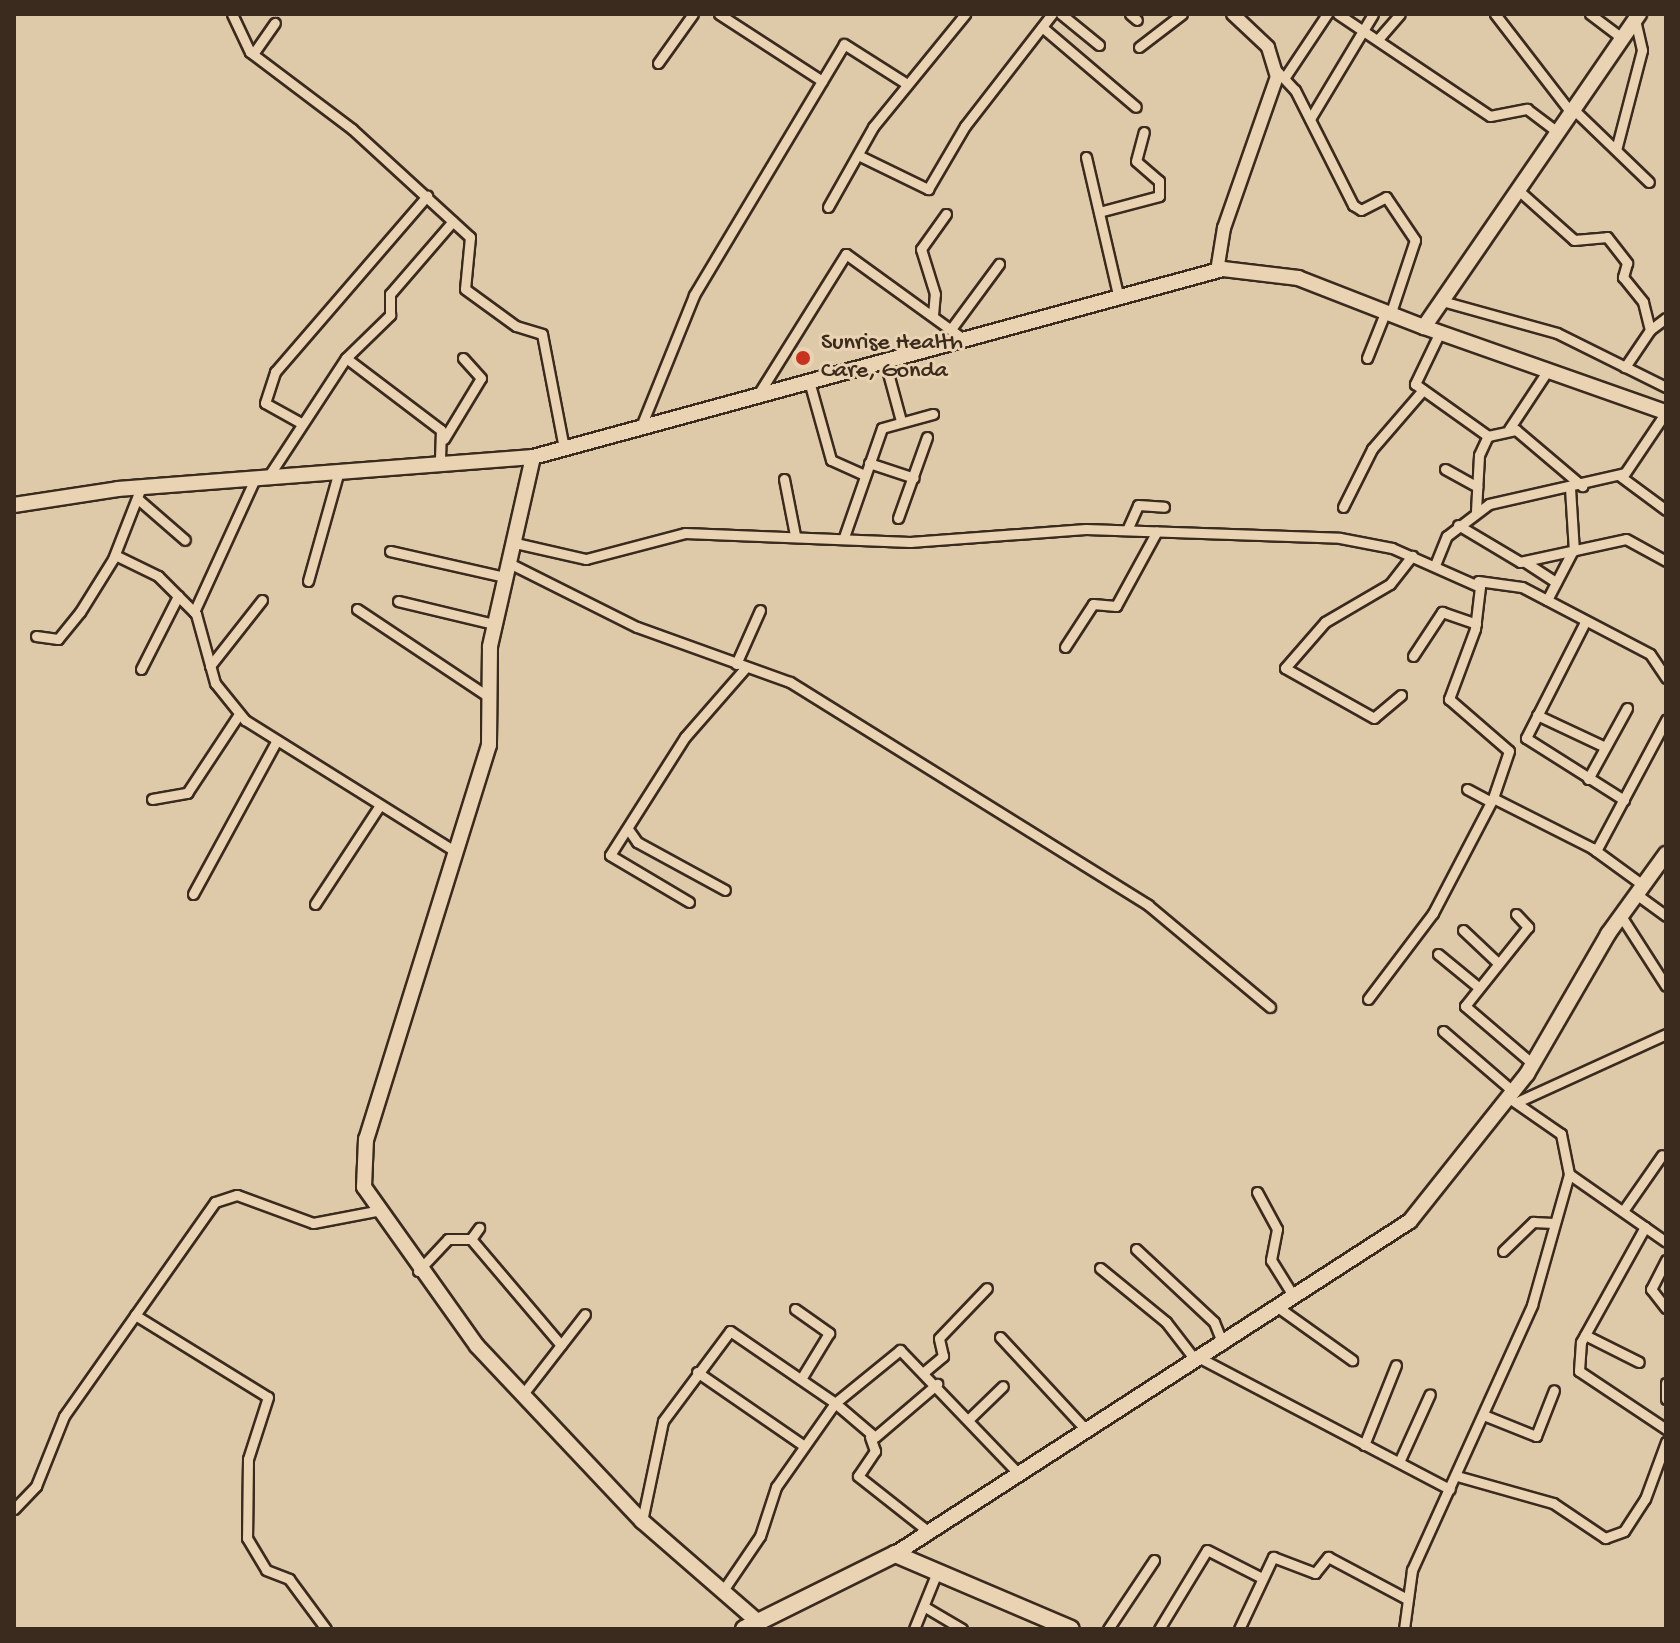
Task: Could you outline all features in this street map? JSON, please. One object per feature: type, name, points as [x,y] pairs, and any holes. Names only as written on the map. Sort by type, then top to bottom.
[{"type":"highway","points":[[751,1626],[895,1554],[1071,1629]]},
{"type":"main road","points":[[1424,327],[1570,108],[1637,17]]},
{"type":"main road","points":[[14,505],[262,478],[533,457],[642,424],[885,362],[1217,271],[1298,278],[1424,327],[1664,408]]},
{"type":"main road","points":[[533,457],[494,624],[489,745],[366,1139],[362,1172],[376,1211],[418,1271],[523,1394],[642,1521],[724,1589],[751,1626]]},
{"type":"main road","points":[[895,1554],[1410,1221],[1513,1098],[1621,916],[1666,854]]},
{"type":"street","points":[[232,14],[253,54],[427,196],[473,241],[465,289],[516,326],[542,334],[564,448]]},
{"type":"street","points":[[658,63],[693,14]]},
{"type":"street","points":[[719,14],[822,81]]},
{"type":"street","points":[[828,207],[907,84],[965,14]]},
{"type":"street","points":[[860,156],[928,189],[965,126],[1052,14]]},
{"type":"street","points":[[1061,14],[1099,45]]},
{"type":"street","points":[[1139,47],[1182,14]]},
{"type":"street","points":[[1233,14],[1268,47],[1310,119],[1353,205],[1361,210],[1386,197],[1415,240],[1388,314],[1367,358]]},
{"type":"street","points":[[1217,271],[1224,228],[1281,74],[1327,14]]},
{"type":"street","points":[[1338,14],[1365,27],[1496,118],[1523,108],[1555,130]]},
{"type":"street","points":[[1310,119],[1373,14]]},
{"type":"street","points":[[1380,37],[1400,14]]},
{"type":"street","points":[[1495,14],[1570,108],[1649,182]]},
{"type":"street","points":[[1590,14],[1620,37]]},
{"type":"street","points":[[1616,150],[1642,50],[1637,17]]},
{"type":"street","points":[[253,54],[275,23]]},
{"type":"street","points":[[1042,27],[1136,107]]},
{"type":"street","points":[[642,424],[694,295],[848,43],[907,84]]},
{"type":"street","points":[[1099,212],[1159,196],[1159,181],[1136,161],[1144,132]]},
{"type":"street","points":[[1086,157],[1119,299]]},
{"type":"street","points":[[1517,189],[1574,240],[1607,237],[1627,263],[1623,277],[1643,302],[1650,330]]},
{"type":"street","points":[[301,423],[265,403],[275,372],[427,196]]},
{"type":"street","points":[[933,315],[935,294],[921,249],[946,214]]},
{"type":"street","points":[[194,612],[262,478],[346,358],[367,345],[390,315],[390,294],[453,221]]},
{"type":"street","points":[[759,393],[843,255],[965,340]]},
{"type":"street","points":[[951,329],[999,264]]},
{"type":"street","points":[[1442,301],[1557,333],[1666,387]]},
{"type":"street","points":[[1625,367],[1650,330],[1666,318]]},
{"type":"street","points":[[1440,332],[1413,377],[1423,390],[1488,436]]},
{"type":"street","points":[[346,358],[403,408],[437,426],[444,439]]},
{"type":"street","points":[[440,462],[444,439],[481,378],[463,358]]},
{"type":"street","points":[[885,362],[901,421]]},
{"type":"street","points":[[1488,436],[1509,429],[1548,370]]},
{"type":"street","points":[[809,381],[831,460],[865,475]]},
{"type":"street","points":[[1343,507],[1372,449],[1423,390]]},
{"type":"street","points":[[1435,565],[1458,525],[1476,511],[1620,476],[1664,408]]},
{"type":"street","points":[[844,537],[882,428],[933,414]]},
{"type":"street","points":[[1509,429],[1582,486]]},
{"type":"street","points":[[1476,511],[1477,487],[1488,436]]},
{"type":"street","points":[[898,518],[927,437]]},
{"type":"street","points":[[869,463],[914,478]]},
{"type":"street","points":[[1445,469],[1477,487]]},
{"type":"street","points":[[308,581],[339,471]]},
{"type":"street","points":[[1620,476],[1666,510]]},
{"type":"street","points":[[784,479],[795,535]]},
{"type":"street","points":[[1547,600],[1573,551],[1570,488]]},
{"type":"street","points":[[36,636],[53,640],[65,632],[115,555],[140,493],[185,540]]},
{"type":"street","points":[[1127,530],[1138,505],[1164,507]]},
{"type":"street","points":[[1458,525],[1556,582]]},
{"type":"street","points":[[511,542],[586,559],[678,534],[795,535],[910,542],[1127,530],[1350,538],[1412,556],[1478,581],[1498,581],[1547,600],[1584,624],[1650,654],[1666,678]]},
{"type":"street","points":[[1065,647],[1093,604],[1116,606],[1157,531]]},
{"type":"street","points":[[1525,562],[1626,539],[1664,555]]},
{"type":"street","points":[[390,551],[505,570],[637,627],[790,682],[1055,843],[1162,914],[1270,1007]]},
{"type":"street","points":[[115,555],[178,596],[194,612],[210,666],[239,714],[456,852]]},
{"type":"street","points":[[1401,695],[1374,718],[1285,668],[1325,622],[1390,584],[1412,556]]},
{"type":"street","points":[[1368,999],[1427,922],[1492,800],[1509,751],[1449,699],[1476,624],[1478,581]]},
{"type":"street","points":[[141,669],[178,596]]},
{"type":"street","points":[[210,666],[262,600]]},
{"type":"street","points":[[398,601],[494,624]]},
{"type":"street","points":[[357,609],[489,697]]},
{"type":"street","points":[[689,902],[611,857],[685,737],[741,665],[760,610]]},
{"type":"street","points":[[1413,656],[1442,612],[1476,624]]},
{"type":"street","points":[[1584,624],[1537,715],[1528,742],[1624,800]]},
{"type":"street","points":[[1588,779],[1627,708]]},
{"type":"street","points":[[152,799],[187,793],[239,714]]},
{"type":"street","points":[[1537,715],[1605,747]]},
{"type":"street","points":[[1596,851],[1624,800],[1645,747],[1666,720]]},
{"type":"street","points":[[193,894],[277,740]]},
{"type":"street","points":[[1467,789],[1596,851],[1666,916]]},
{"type":"street","points":[[315,904],[380,805]]},
{"type":"street","points":[[628,829],[637,842],[725,890]]},
{"type":"street","points":[[1516,914],[1529,926],[1477,986],[1465,1006],[1533,1064]]},
{"type":"street","points":[[1621,916],[1666,986]]},
{"type":"street","points":[[1463,930],[1498,963]]},
{"type":"street","points":[[1438,954],[1477,986]]},
{"type":"street","points":[[1404,1629],[1407,1599],[1450,1489],[1486,1416],[1532,1305],[1569,1174],[1561,1134],[1513,1098],[1443,1031]]},
{"type":"street","points":[[1513,1098],[1666,1034]]},
{"type":"street","points":[[1623,1211],[1662,1155]]},
{"type":"street","points":[[1569,1174],[1666,1242]]},
{"type":"street","points":[[1257,1192],[1277,1229],[1271,1260],[1294,1297]]},
{"type":"street","points":[[14,1509],[36,1486],[56,1428],[222,1196],[313,1223],[376,1211]]},
{"type":"street","points":[[1503,1251],[1533,1222],[1553,1223]]},
{"type":"street","points":[[1645,1227],[1585,1335],[1579,1371],[1666,1429]]},
{"type":"street","points":[[471,1239],[479,1228]]},
{"type":"street","points":[[418,1271],[448,1239],[471,1239],[561,1345]]},
{"type":"street","points":[[1136,1249],[1214,1322],[1223,1344]]},
{"type":"street","points":[[1666,1260],[1651,1289],[1666,1308]]},
{"type":"street","points":[[1100,1268],[1166,1322],[1198,1360],[1364,1445],[1400,1460],[1450,1489]]},
{"type":"street","points":[[924,1372],[943,1356],[941,1336],[987,1288]]},
{"type":"street","points":[[1279,1308],[1352,1360]]},
{"type":"street","points":[[795,1309],[829,1333],[801,1379]]},
{"type":"street","points":[[523,1394],[585,1314]]},
{"type":"street","points":[[135,1315],[268,1397],[248,1459],[247,1538],[266,1570],[289,1579],[326,1629]]},
{"type":"street","points":[[642,1521],[658,1431],[697,1372],[730,1331],[835,1403],[870,1437],[875,1451],[858,1476],[929,1532]]},
{"type":"street","points":[[1585,1335],[1639,1362]]},
{"type":"street","points":[[1000,1337],[1087,1431]]},
{"type":"street","points":[[724,1589],[753,1549],[803,1445],[835,1403],[895,1350],[937,1384],[1020,1475]]},
{"type":"street","points":[[1364,1445],[1396,1365]]},
{"type":"street","points":[[697,1372],[803,1445]]},
{"type":"street","points":[[1666,1383],[1666,1399]]},
{"type":"street","points":[[870,1437],[937,1384]]},
{"type":"street","points":[[969,1419],[1003,1386]]},
{"type":"street","points":[[1486,1416],[1536,1436],[1554,1390]]},
{"type":"street","points":[[1400,1460],[1430,1394]]},
{"type":"street","points":[[1457,1476],[1553,1503],[1605,1538],[1624,1531],[1645,1499],[1666,1442]]},
{"type":"street","points":[[1159,1629],[1207,1550],[1260,1577]]},
{"type":"street","points":[[1239,1629],[1260,1577],[1273,1557],[1315,1573],[1325,1556],[1407,1599]]},
{"type":"street","points":[[1108,1629],[1154,1560]]},
{"type":"street","points":[[914,1629],[937,1572]]},
{"type":"street","points":[[925,1607],[962,1629]]},
{"type":"place","name":"Sunrise Health Care, Gonda","points":[[803,358]]}]
